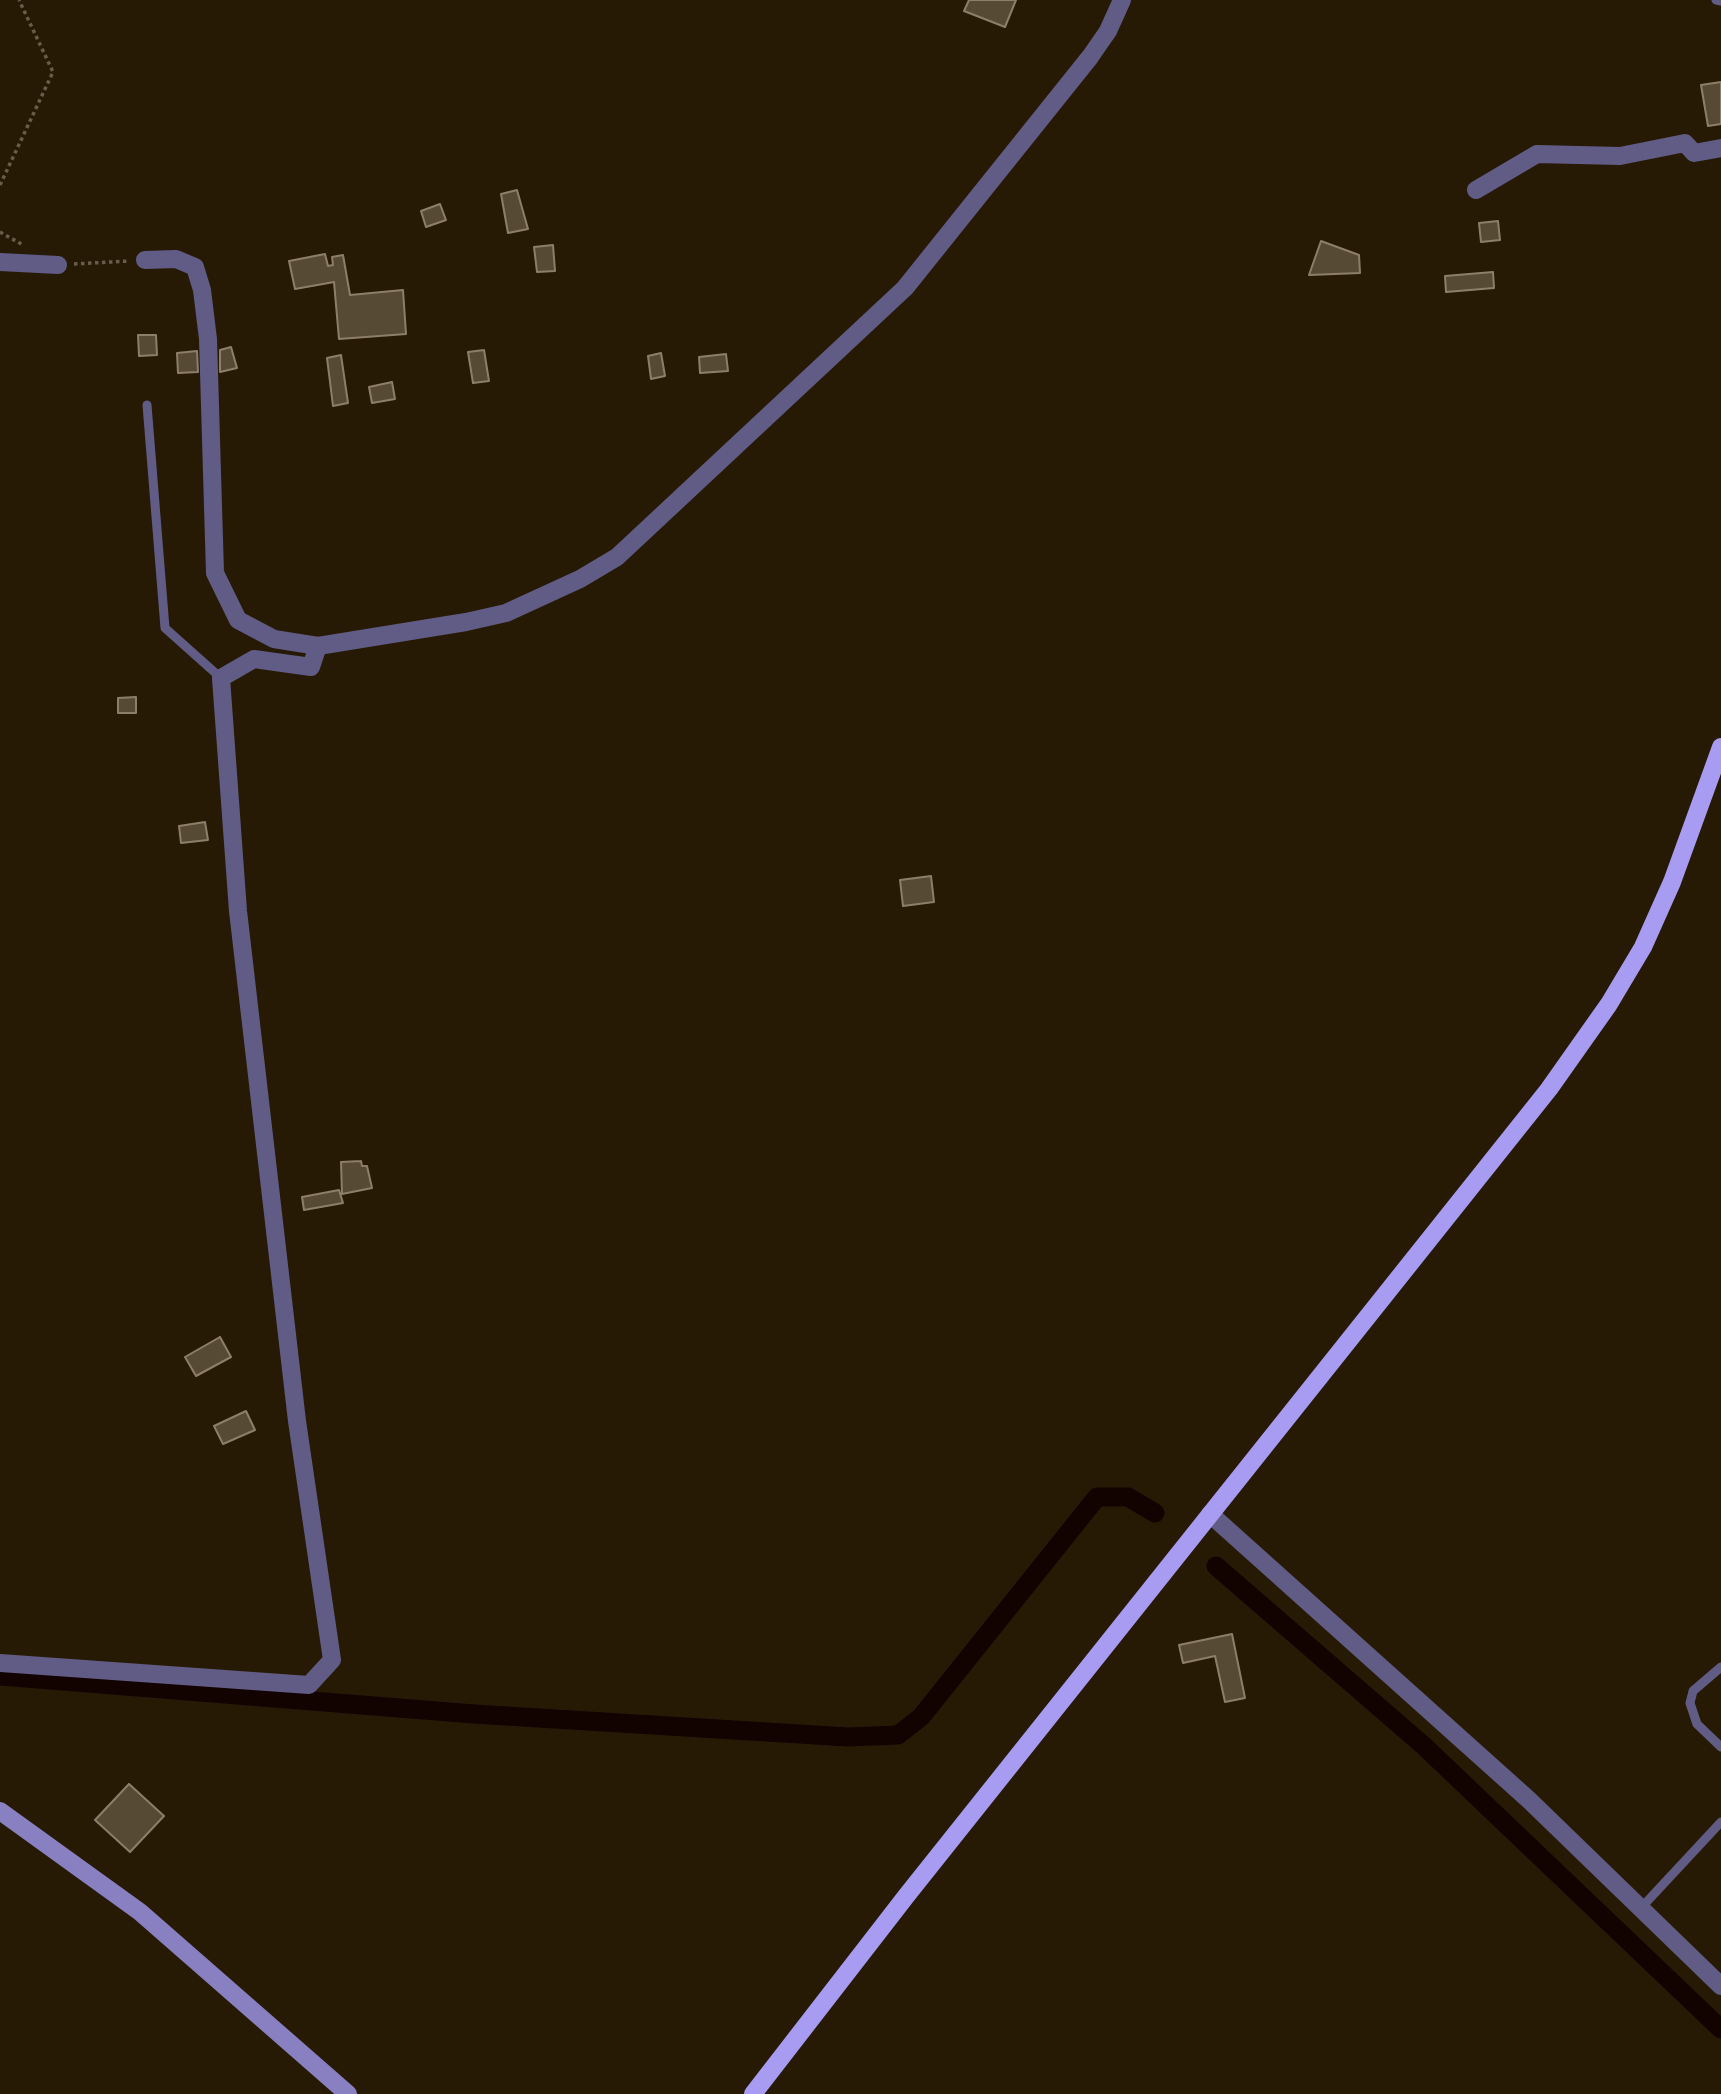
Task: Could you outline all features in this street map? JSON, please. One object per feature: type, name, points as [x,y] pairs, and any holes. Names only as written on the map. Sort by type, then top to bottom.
[{"type":"main road","points":[[753,2094],[907,1895],[1549,1089],[1609,1004],[1643,947],[1672,882],[1721,747]]},
{"type":"street","points":[[145,260],[176,259],[195,267],[202,290],[208,339],[215,573],[238,620],[274,639],[318,646],[506,613],[580,579],[617,557],[905,288],[1090,57],[1108,31],[1122,0]]},
{"type":"street","points":[[1476,190],[1536,154],[1620,156],[1685,143],[1694,153],[1721,148]]},
{"type":"street","points":[[0,262],[58,265]]},
{"type":"street","points":[[0,1663],[309,1685],[332,1660],[297,1421],[238,911],[221,678],[254,659],[311,667],[318,646]]},
{"type":"street","points":[[1210,1514],[1529,1800],[1721,1986]]},
{"type":"street","points":[[0,1811],[140,1912],[348,2094]]},
{"type":"lane","points":[[147,405],[165,628],[221,678]]},
{"type":"lane","points":[[1721,1667],[1693,1691],[1690,1703],[1697,1724],[1721,1747]]},
{"type":"lane","points":[[1640,1908],[1721,1822]]},
{"type":"path","points":[[0,185],[53,72],[19,0]]},
{"type":"building","points":[[969,0],[1016,0],[1005,27],[964,11]]},
{"type":"building","points":[[1721,82],[1721,124],[1708,126],[1701,85]]},
{"type":"building","points":[[517,190],[528,229],[508,233],[501,194]]},
{"type":"building","points":[[440,204],[446,220],[426,227],[421,211]]},
{"type":"building","points":[[1498,221],[1500,240],[1481,242],[1479,223]]},
{"type":"building","points":[[1321,241],[1359,255],[1360,273],[1309,275]]},
{"type":"building","points":[[553,245],[555,271],[537,272],[534,247]]},
{"type":"building","points":[[325,254],[328,266],[333,265],[332,257],[343,255],[350,295],[403,290],[406,334],[339,339],[334,282],[295,289],[289,261]]},
{"type":"building","points":[[1493,272],[1494,288],[1446,292],[1445,276]]},
{"type":"building","points":[[138,335],[156,335],[157,355],[139,356]]},
{"type":"building","points":[[231,347],[237,368],[220,372],[220,350]]},
{"type":"building","points":[[484,350],[489,381],[473,383],[468,352]]},
{"type":"building","points":[[197,351],[198,372],[178,373],[177,353]]},
{"type":"building","points":[[661,353],[665,376],[651,379],[648,356]]},
{"type":"building","points":[[726,354],[728,371],[700,373],[699,357]]},
{"type":"building","points":[[341,355],[348,403],[333,406],[327,358]]},
{"type":"building","points":[[392,382],[395,399],[372,403],[369,387]]},
{"type":"building","points":[[136,697],[136,713],[118,713],[118,698]]},
{"type":"building","points":[[205,822],[208,840],[181,843],[179,826]]},
{"type":"building","points":[[931,876],[934,902],[903,906],[900,880]]},
{"type":"building","points":[[361,1161],[362,1166],[367,1166],[372,1188],[342,1194],[341,1162]]},
{"type":"building","points":[[339,1190],[343,1203],[304,1210],[302,1197]]},
{"type":"building","points":[[220,1337],[231,1357],[196,1376],[185,1357]]},
{"type":"building","points":[[246,1411],[255,1430],[223,1444],[214,1426]]},
{"type":"building","points":[[1232,1634],[1245,1698],[1225,1702],[1215,1656],[1183,1663],[1179,1645]]},
{"type":"building","points":[[129,1784],[164,1816],[130,1852],[95,1820]]},
{"type":"waterway","points":[[0,1676],[474,1714],[848,1737],[898,1735],[921,1717],[1097,1497],[1128,1497],[1155,1513]]},
{"type":"waterway","points":[[1216,1566],[1424,1746],[1721,2029]]}]
